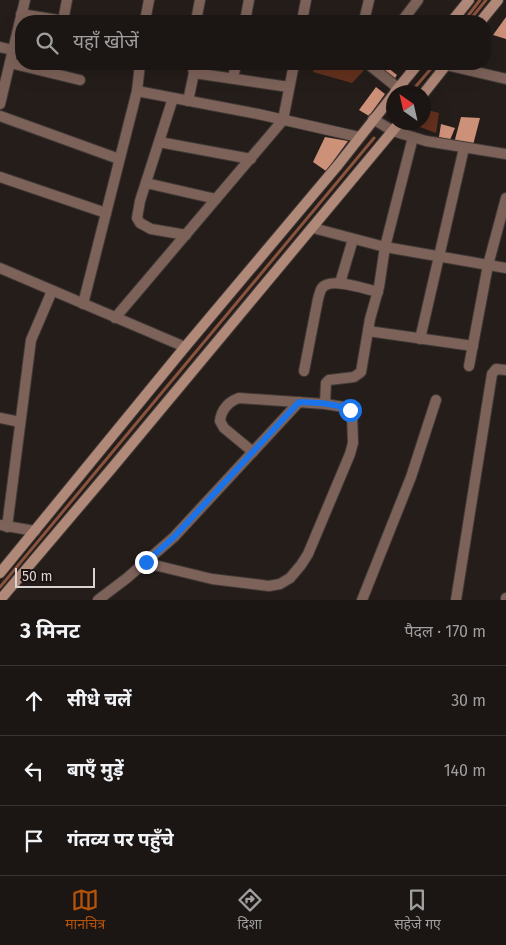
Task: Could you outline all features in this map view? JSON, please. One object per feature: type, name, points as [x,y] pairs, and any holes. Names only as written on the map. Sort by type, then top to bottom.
[{"type":"street","points":[[25,0],[21,14],[27,15]]},
{"type":"street","points":[[65,15],[67,0]]},
{"type":"street","points":[[146,15],[149,0]]},
{"type":"street","points":[[197,15],[200,0]]},
{"type":"street","points":[[246,15],[249,0]]},
{"type":"street","points":[[303,15],[306,0]]},
{"type":"street","points":[[365,15],[368,0]]},
{"type":"street","points":[[407,15],[418,0]]},
{"type":"street","points":[[456,15],[467,0]]},
{"type":"street","points":[[486,15],[498,0]]},
{"type":"street","points":[[0,104],[1,92],[15,41]]},
{"type":"street","points":[[0,47],[13,50]]},
{"type":"street","points":[[10,63],[15,64]]},
{"type":"street","points":[[39,70],[80,80]]},
{"type":"street","points":[[83,304],[137,91],[139,70]]},
{"type":"street","points":[[188,101],[193,70]]},
{"type":"street","points":[[201,70],[233,78],[290,87]]},
{"type":"street","points":[[233,78],[235,70]]},
{"type":"street","points":[[115,318],[283,120],[293,70]]},
{"type":"street","points":[[374,70],[389,85]]},
{"type":"street","points":[[402,85],[413,70]]},
{"type":"street","points":[[431,85],[442,70]]},
{"type":"street","points":[[471,70],[506,79]]},
{"type":"street","points":[[137,91],[359,137]]},
{"type":"street","points":[[173,98],[140,201],[137,218],[140,223],[151,228],[186,235]]},
{"type":"street","points":[[0,573],[386,104]]},
{"type":"street","points":[[0,116],[120,159]]},
{"type":"street","points":[[373,119],[393,131],[413,137],[464,148],[506,154]]},
{"type":"street","points":[[0,600],[393,131]]},
{"type":"street","points":[[325,404],[326,383],[329,380],[354,378],[360,372],[378,292],[385,247],[413,137]]},
{"type":"street","points":[[159,142],[250,159]]},
{"type":"street","points":[[420,339],[464,148]]},
{"type":"street","points":[[0,177],[106,213]]},
{"type":"street","points":[[146,183],[216,199]]},
{"type":"street","points":[[470,366],[488,265],[506,198]]},
{"type":"street","points":[[313,228],[385,247],[506,268]]},
{"type":"street","points":[[340,283],[353,239]]},
{"type":"street","points":[[0,268],[184,347]]},
{"type":"street","points":[[304,370],[320,290],[324,285],[332,282],[340,283],[378,292]]},
{"type":"street","points":[[35,531],[4,526],[31,340],[52,291]]},
{"type":"street","points":[[368,331],[473,346]]},
{"type":"street","points":[[456,600],[492,374],[496,369],[506,370]]},
{"type":"street","points":[[146,562],[212,580],[269,586],[280,584],[290,578],[301,566],[308,554],[353,442],[353,420],[350,410],[344,407],[325,404],[239,398],[234,400],[220,414],[220,421],[224,428],[253,452]]},
{"type":"street","points":[[362,600],[411,477],[436,400]]},
{"type":"street","points":[[98,600],[174,537],[299,402]]},
{"type":"street","points":[[0,418],[20,422]]},
{"type":"shaded area","points":[[314,70],[364,70],[352,83],[313,72]]},
{"type":"shaded area","points":[[431,111],[439,113],[436,133],[428,130],[431,130]]},
{"type":"building","points":[[506,17],[506,39],[493,35]]},
{"type":"building","points":[[382,70],[391,70],[397,75],[394,80]]},
{"type":"building","points":[[376,87],[385,94],[369,116],[359,110]]},
{"type":"building","points":[[461,117],[480,118],[472,149],[454,143]]},
{"type":"building","points":[[441,124],[455,128],[450,140],[439,137]]},
{"type":"building","points":[[325,137],[348,141],[326,171],[313,162]]},
{"type":"waterway","points":[[469,15],[480,0]]},
{"type":"waterway","points":[[474,15],[486,0]]},
{"type":"waterway","points":[[417,85],[430,70]]},
{"type":"waterway","points":[[0,587],[374,138]]},
{"type":"route","points":[[146,562],[174,537],[299,402],[325,404],[344,407],[350,410]]}]
